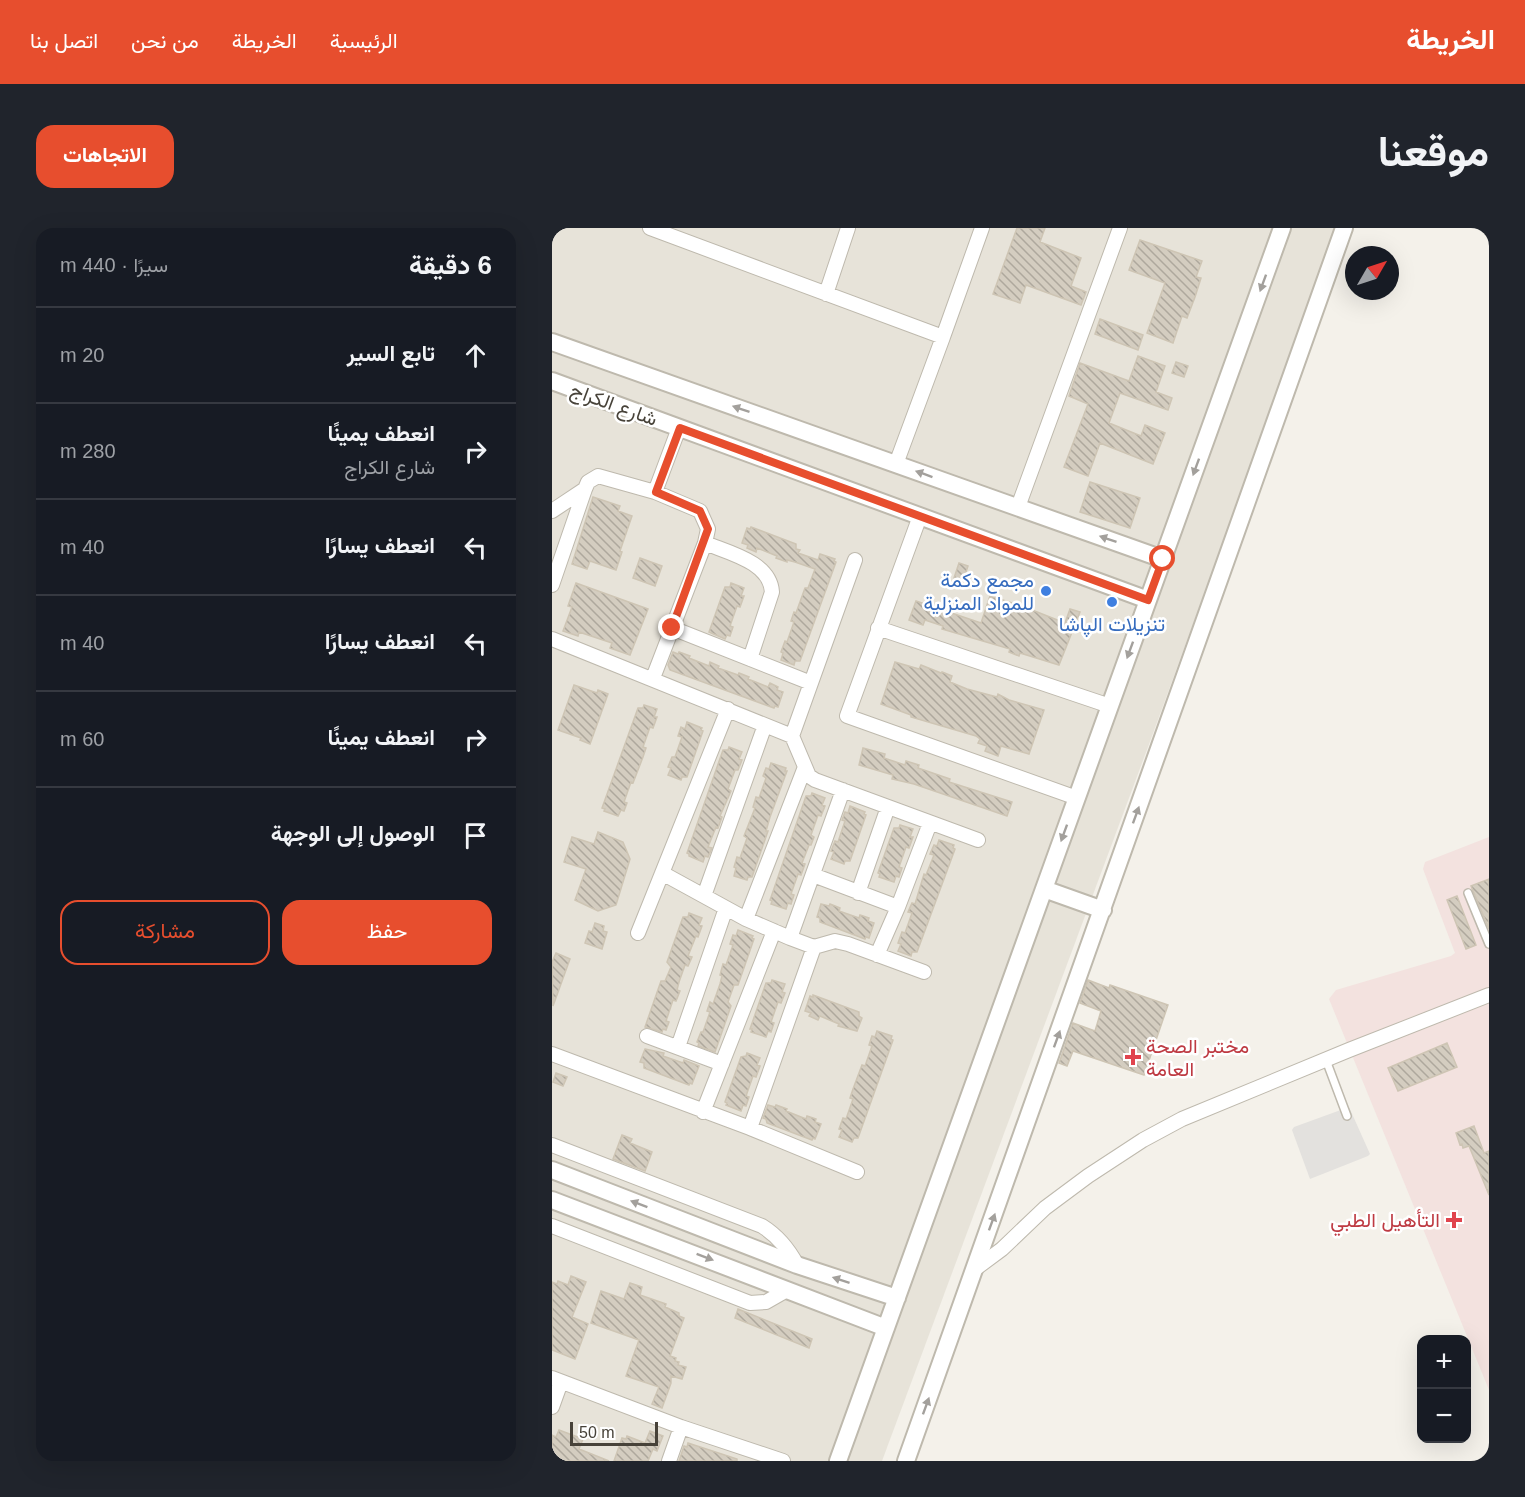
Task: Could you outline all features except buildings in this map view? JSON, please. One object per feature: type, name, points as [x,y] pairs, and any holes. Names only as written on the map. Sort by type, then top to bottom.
[{"type":"street","points":[[650,228],[943,337]]},
{"type":"street","points":[[825,294],[848,228]]},
{"type":"street","points":[[896,464],[982,228]]},
{"type":"street","points":[[1018,507],[1120,228]]},
{"type":"street","points":[[838,1461],[1282,228]]},
{"type":"street","points":[[906,1461],[1344,228]]},
{"type":"street","points":[[553,345],[1163,559]]},
{"type":"street","name":"شارع الكراج","points":[[552,381],[1148,600]]},
{"type":"street","points":[[656,492],[680,428]]},
{"type":"street","points":[[552,585],[585,489],[588,482],[598,476],[656,492],[700,511],[708,529],[705,543],[653,678]]},
{"type":"street","points":[[552,511],[585,489]]},
{"type":"street","points":[[920,516],[847,716],[1077,798]]},
{"type":"street","points":[[705,543],[757,565],[772,581],[772,592],[750,659]]},
{"type":"street","points":[[855,560],[792,736],[805,767],[809,776],[815,780],[978,840]]},
{"type":"street","points":[[672,628],[811,683]]},
{"type":"street","points":[[878,628],[1110,706]]},
{"type":"street","points":[[552,639],[792,736]]},
{"type":"street","points":[[638,933],[728,709]]},
{"type":"street","points":[[704,896],[765,725]]},
{"type":"street","points":[[746,919],[805,767]]},
{"type":"street","points":[[790,938],[843,790]]},
{"type":"street","points":[[858,893],[888,807]]},
{"type":"street","points":[[877,955],[898,908],[930,823]]},
{"type":"street","points":[[662,873],[746,919],[790,938],[814,947],[835,941],[848,944],[924,972]]},
{"type":"street","points":[[813,875],[898,908]]},
{"type":"street","points":[[1044,889],[1103,910]]},
{"type":"street","points":[[678,1047],[726,908]]},
{"type":"street","points":[[703,1112],[774,931]]},
{"type":"street","points":[[750,1128],[814,947]]},
{"type":"street","points":[[975,1269],[1002,1249],[1045,1208],[1088,1176],[1143,1140],[1182,1119],[1489,995]]},
{"type":"street","points":[[646,1036],[722,1064]]},
{"type":"street","points":[[552,1054],[750,1128],[857,1172]]},
{"type":"street","points":[[552,1145],[762,1226],[786,1246],[796,1265]]},
{"type":"street","points":[[552,1170],[796,1265],[897,1298]]},
{"type":"street","points":[[552,1200],[886,1328]]},
{"type":"street","points":[[664,1242],[674,1217]]},
{"type":"street","points":[[552,1226],[750,1303],[766,1302],[787,1290]]},
{"type":"street","points":[[552,1407],[556,1380],[681,1427],[783,1461]]},
{"type":"street","points":[[669,1461],[681,1427]]},
{"type":"lane","points":[[1468,893],[1489,944]]},
{"type":"lane","points":[[1326,1060],[1347,1116]]},
{"type":"shaded area","points":[[552,228],[1338,228],[1148,747],[882,1461],[552,1461]]},
{"type":"shaded area","name":"التأهيل الطبي","points":[[1489,837],[1489,1390],[1471,1346],[1471,1335],[1466,1335],[1329,999],[1336,990],[1455,953],[1423,869],[1425,862]]},
{"type":"shaded area","points":[[1349,1107],[1370,1154],[1310,1179],[1292,1130],[1294,1127]]},
{"type":"place","name":"مجمع دكمة للمواد المنزلية","points":[[1046,591]]},
{"type":"place","name":"تنزيلات الپاشا","points":[[1112,602]]},
{"type":"place","name":"مختبر الصحة العامة","points":[[1133,1057]]},
{"type":"place","name":"التأهيل الطبي","points":[[1454,1220]]},
{"type":"route","points":[[672,628],[705,543],[708,529],[706,520],[700,511],[656,492],[680,428],[1148,600],[1163,559]]}]
